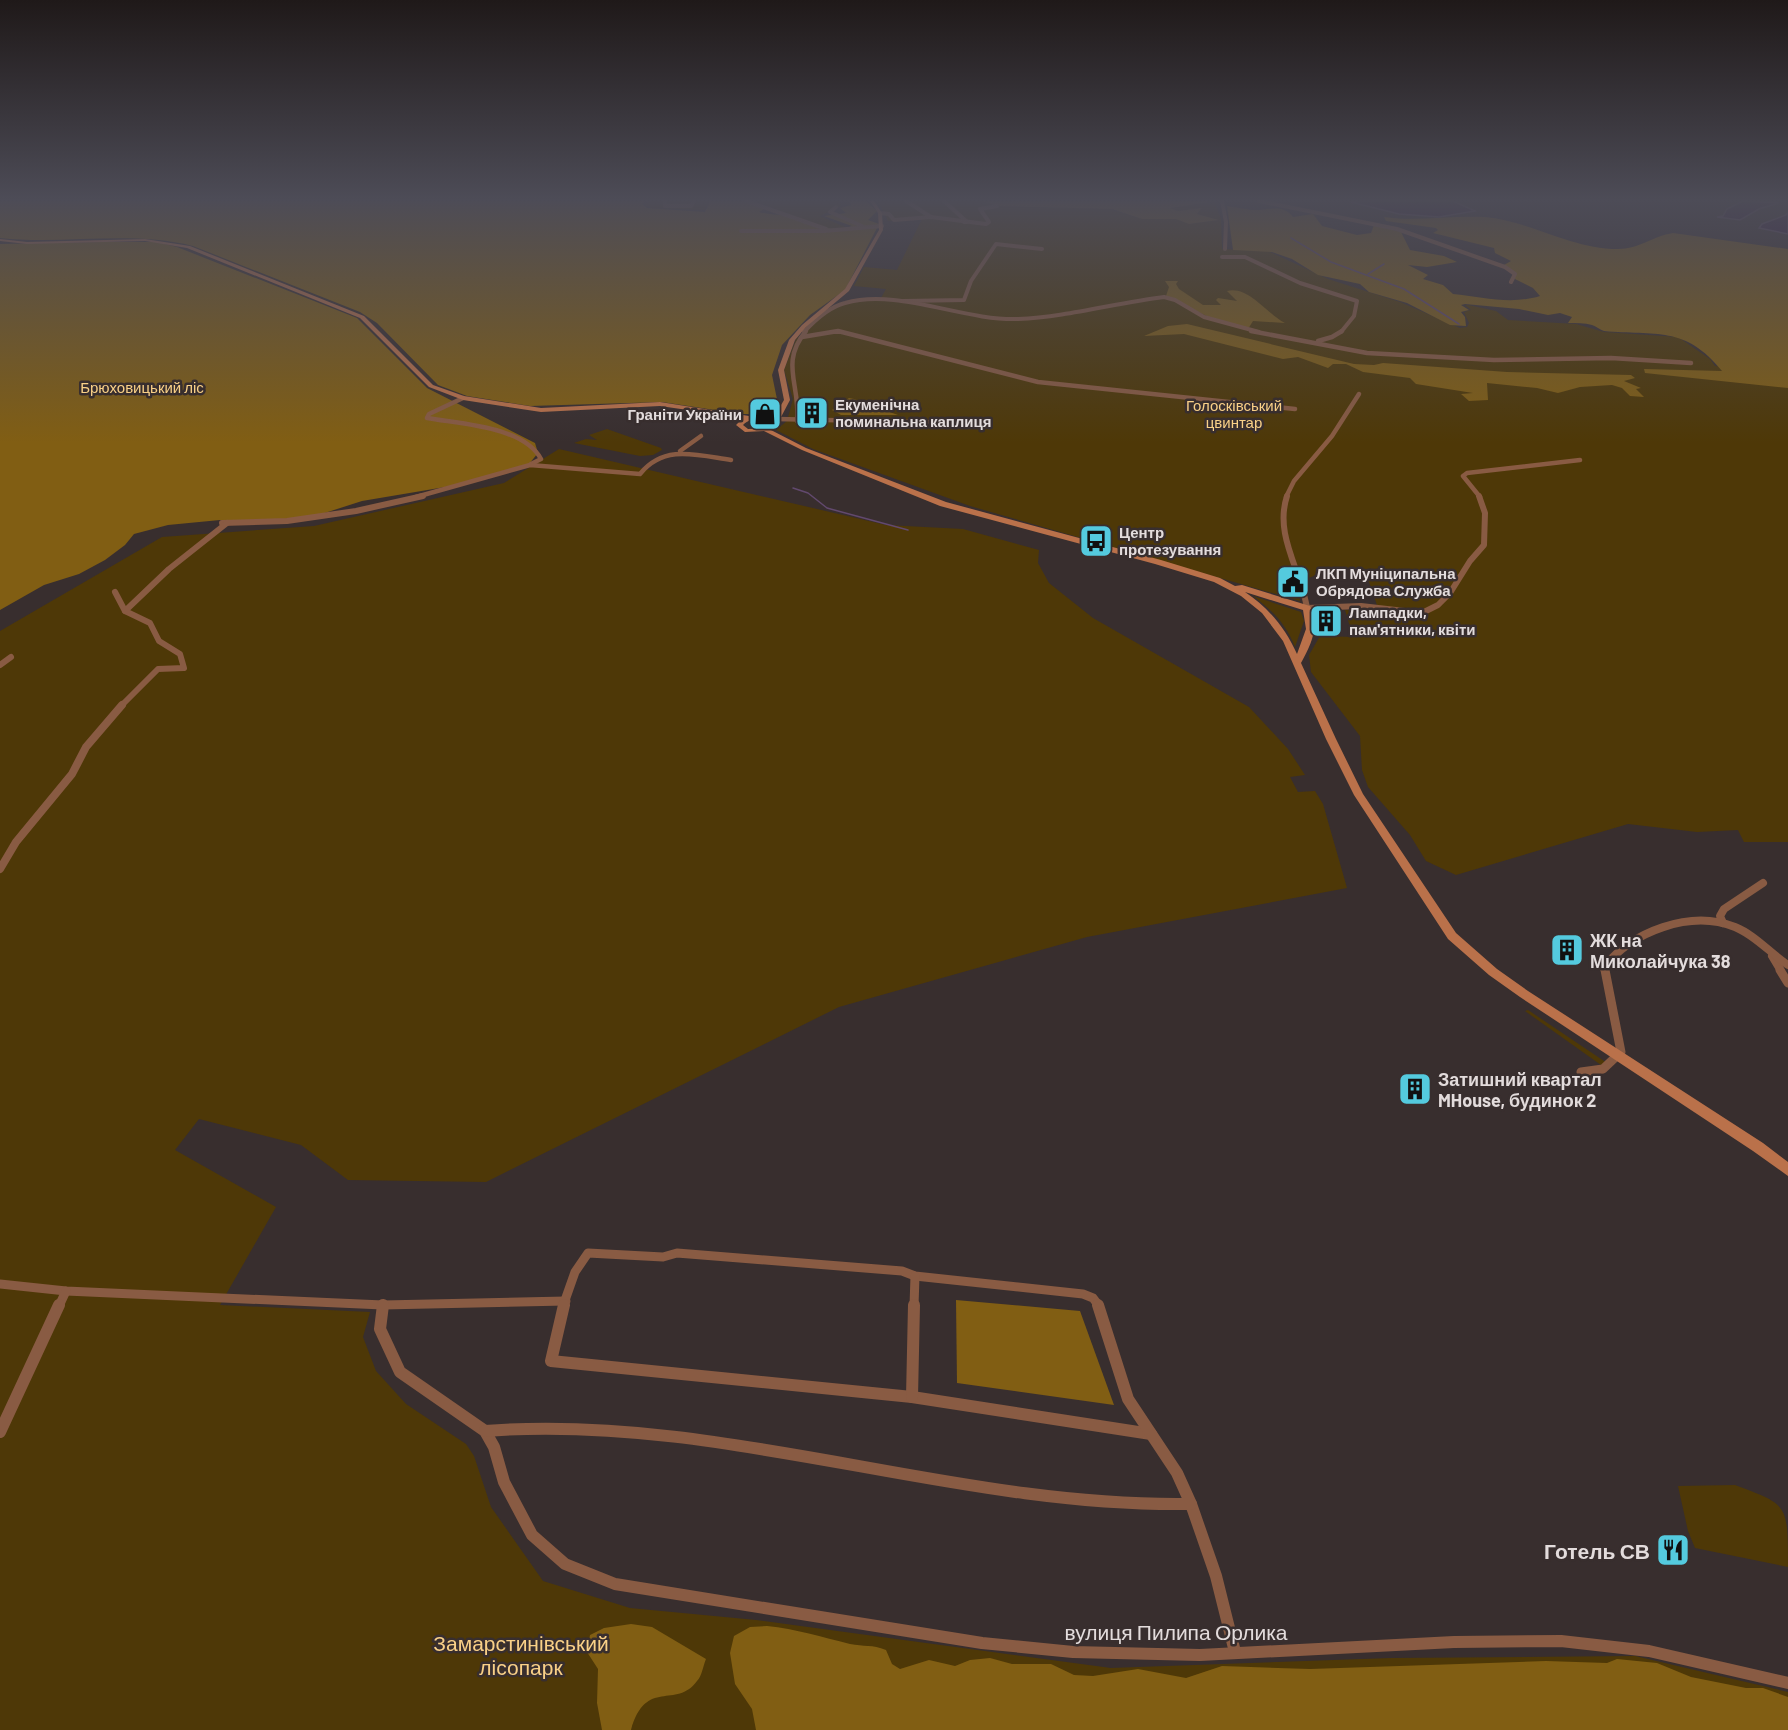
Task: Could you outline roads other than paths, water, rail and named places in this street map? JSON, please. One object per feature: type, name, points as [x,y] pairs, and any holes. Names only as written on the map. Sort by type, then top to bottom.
[{"type":"street","points":[[274,282],[362,317],[431,386],[463,398],[541,410],[660,404],[726,416],[797,421],[969,423]]},
{"type":"street","points":[[726,416],[734,419],[747,431],[767,428],[776,419],[787,400],[781,370],[792,340],[809,321],[847,290],[852,282]]},
{"type":"street","points":[[797,421],[800,402],[790,381],[789,370],[801,337],[816,321],[841,304],[964,300],[971,282]]},
{"type":"street","points":[[1278,336],[1320,341],[1333,339],[1355,314],[1357,301],[1299,282]]},
{"type":"street","points":[[887,301],[974,318],[998,319],[1047,318],[1168,297],[1218,323],[1378,354],[1500,360],[1611,358],[1691,363]]},
{"type":"street","points":[[801,337],[837,331],[1009,377],[1038,382],[1295,409]]},
{"type":"street","points":[[1298,661],[1311,632],[1311,620],[1305,587],[1291,559],[1285,535],[1286,496],[1293,478],[1329,441],[1359,394]]},
{"type":"street","points":[[125,611],[169,569],[224,523],[287,521],[356,511],[453,489],[530,465],[541,459],[537,450],[529,443],[496,431],[427,418],[429,414],[463,398]]},
{"type":"street","points":[[739,425],[741,421],[750,417]]},
{"type":"street","points":[[764,418],[770,422],[767,428]]},
{"type":"street","points":[[767,428],[804,449],[932,500],[1066,535],[1307,608],[1361,606],[1422,613],[1431,610],[1453,591],[1469,562],[1484,546],[1485,513],[1482,500],[1463,476],[1467,473],[1580,460]]},
{"type":"street","points":[[680,451],[701,436]]},
{"type":"street","points":[[530,465],[640,474],[649,460],[672,450],[731,460]]},
{"type":"street","points":[[1217,580],[1244,594],[1276,622],[1298,661],[1331,739],[1359,795],[1452,936],[1493,972],[1618,1057],[1758,1147],[1788,1170]]},
{"type":"street","points":[[0,869],[16,842],[72,774],[76,760],[114,716],[158,669],[184,668],[180,654],[159,641],[150,623],[125,611],[115,592]]},
{"type":"street","points":[[0,665],[11,657]]},
{"type":"street","points":[[1723,924],[1720,916],[1724,909],[1763,884]]},
{"type":"street","points":[[1581,1072],[1603,1069],[1621,1053],[1621,1041],[1604,967],[1612,953],[1669,924],[1697,920],[1723,924],[1750,936],[1771,955],[1788,965]]},
{"type":"street","points":[[1771,955],[1788,983]]},
{"type":"street","points":[[1151,1434],[912,1397],[551,1361],[566,1301],[580,1259],[586,1253],[598,1251],[663,1257],[677,1253],[902,1271],[915,1276],[1083,1294],[1093,1298],[1100,1306],[1128,1399],[1177,1473],[1191,1504],[1216,1576],[1236,1652]]},
{"type":"street","points":[[912,1397],[915,1276]]},
{"type":"street","points":[[0,1284],[66,1291],[383,1305],[566,1301]]},
{"type":"street","points":[[0,1432],[66,1291]]},
{"type":"street","points":[[383,1305],[380,1329],[384,1342],[400,1372],[485,1431],[551,1427],[640,1432],[752,1447],[848,1465],[1095,1501],[1132,1504],[1191,1504]]},
{"type":"street","name":"вулиця Пилипа Орлика","points":[[485,1431],[494,1447],[504,1482],[532,1535],[565,1564],[615,1584],[1021,1648],[1114,1654],[1200,1655],[1561,1641],[1649,1651],[1788,1683]]},
{"type":"waterway","points":[[1384,282],[1404,289],[1459,324]]},
{"type":"waterway","points":[[793,488],[808,493],[827,508],[908,530]]},
{"type":"place","name":"Екуменічна поминальна каплиця","points":[[812,413]]},
{"type":"place","name":"Граніти України","points":[[765,414]]},
{"type":"place","name":"Центр протезування","points":[[1096,541]]},
{"type":"place","name":"ЛКП Муніципальна Обрядова Служба","points":[[1293,582]]},
{"type":"place","name":"Лампадки, пам'ятники, квіти","points":[[1326,621]]},
{"type":"place","name":"ЖК на Миколайчука 38","points":[[1567,950]]},
{"type":"place","name":"Затишний квартал MHouse, будинок 2","points":[[1415,1089]]},
{"type":"place","name":"Готель СВ","points":[[1673,1550]]},
{"type":"park label","name":"Брюховицький ліс","points":[[142,387]]},
{"type":"park label","name":"Голосківський цвинтар","points":[[1234,414]]},
{"type":"park label","name":"Замарстинівський лісопарк","points":[[521,1654]]}]
